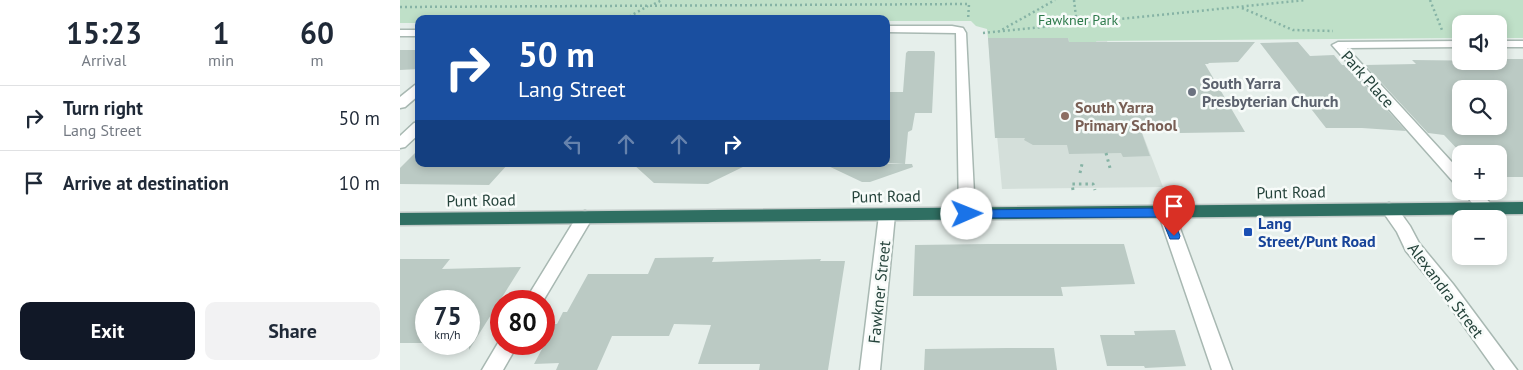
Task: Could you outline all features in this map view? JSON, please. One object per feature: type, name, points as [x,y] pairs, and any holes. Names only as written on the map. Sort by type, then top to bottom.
[{"type":"highway","name":"Punt Road","points":[[400,219],[1523,208]]},
{"type":"street","points":[[890,29],[944,29],[958,30],[962,34],[967,214]]},
{"type":"street","points":[[400,33],[415,33]]},
{"type":"street","name":"Park Place","points":[[1452,44],[1338,45],[1452,171]]},
{"type":"street","points":[[1507,44],[1523,44]]},
{"type":"street","points":[[400,104],[415,91]]},
{"type":"street","points":[[400,144],[415,130]]},
{"type":"street","points":[[1479,200],[1486,208]]},
{"type":"street","name":"Alexandra Street","points":[[1389,209],[1404,230],[1412,247],[1447,289],[1507,370]]},
{"type":"street","points":[[1166,212],[1222,370]]},
{"type":"street","name":"Fawkner Street","points":[[870,370],[887,215]]},
{"type":"street","points":[[541,290],[585,217]]},
{"type":"street","points":[[492,370],[501,355]]},
{"type":"path","points":[[632,15],[662,0]]},
{"type":"path","points":[[968,24],[969,0]]},
{"type":"path","points":[[998,33],[1014,22],[1055,0]]},
{"type":"path","points":[[1074,0],[1077,25]]},
{"type":"path","points":[[983,33],[1077,25],[1306,0]]},
{"type":"path","points":[[1430,0],[1452,39]]},
{"type":"path","points":[[400,7],[969,4]]},
{"type":"path","points":[[1240,7],[1293,30],[1333,31]]},
{"type":"path","points":[[1106,153],[1110,168]]},
{"type":"path","points":[[1080,173],[1082,164]]},
{"type":"path","points":[[1073,190],[1072,184],[1083,183],[1093,184],[1095,190]]},
{"type":"shaded area","name":"South Yarra Primary School","points":[[988,38],[1068,38],[1069,41],[1107,41],[1163,187],[1002,189]]},
{"type":"green space","name":"Fawkner Park","points":[[400,0],[1523,0],[1523,38],[1507,38],[1507,15],[1452,15],[1452,38],[1096,41],[1100,53],[1073,55],[1068,38],[988,38],[987,29],[976,26],[971,21],[890,21],[890,15],[415,15],[415,23],[400,23]]},
{"type":"building","name":"South Yarra Primary School","points":[[988,38],[1068,38],[1069,42],[1255,42],[1238,62],[1205,64],[1245,132],[1180,133],[1178,127],[1140,128],[1150,156],[1123,157],[1121,153],[1069,154],[1067,145],[1033,145],[1024,140],[1025,138],[995,138]]},
{"type":"building","points":[[1298,42],[1310,56],[1334,55],[1342,65],[1347,65],[1406,131],[1326,128],[1260,43]]},
{"type":"building","points":[[400,50],[415,50],[415,69],[400,70]]},
{"type":"building","points":[[908,51],[934,51],[935,53],[932,113],[915,113],[912,130],[908,132],[905,164],[890,163],[890,92],[903,92],[906,53]]},
{"type":"building","points":[[1507,59],[1523,59],[1523,177],[1507,177],[1507,145],[1453,145],[1444,135],[1428,133],[1365,65],[1416,64],[1412,60],[1452,60],[1452,70],[1507,70]]},
{"type":"building","points":[[415,153],[415,167],[505,167],[489,185],[400,184],[400,168]]},
{"type":"building","points":[[890,164],[912,164],[913,167],[870,182],[862,182],[830,167],[890,167]]},
{"type":"building","points":[[636,167],[743,167],[708,184],[654,183]]},
{"type":"building","points":[[1124,244],[1135,284],[1061,287],[1063,296],[913,296],[915,245]]},
{"type":"building","points":[[714,257],[712,262],[821,259],[820,261],[845,261],[828,370],[759,370],[760,364],[698,364],[711,325],[674,324],[669,336],[612,336],[597,370],[556,370],[559,363],[534,364],[539,355],[555,355],[555,324],[557,324],[563,312],[567,312],[588,274],[648,274],[655,258]]},
{"type":"building","points":[[400,259],[450,259],[442,269],[521,267],[507,290],[490,290],[490,316],[480,332],[480,290],[415,290],[415,343],[400,343]]},
{"type":"building","points":[[1175,330],[1186,366],[1145,368],[1144,366],[1107,366],[1100,335],[1135,335],[1134,331]]},
{"type":"building","points":[[1054,348],[1057,370],[924,370],[925,349]]},
{"type":"place","name":"South Yarra Presbyterian Church","points":[[1192,92]]},
{"type":"place","name":"South Yarra Primary School","points":[[1065,116]]},
{"type":"place","name":"Lang Street/Punt Road","points":[[1248,232]]},
{"type":"route","points":[[967,214],[1166,212],[1174,236]]}]
